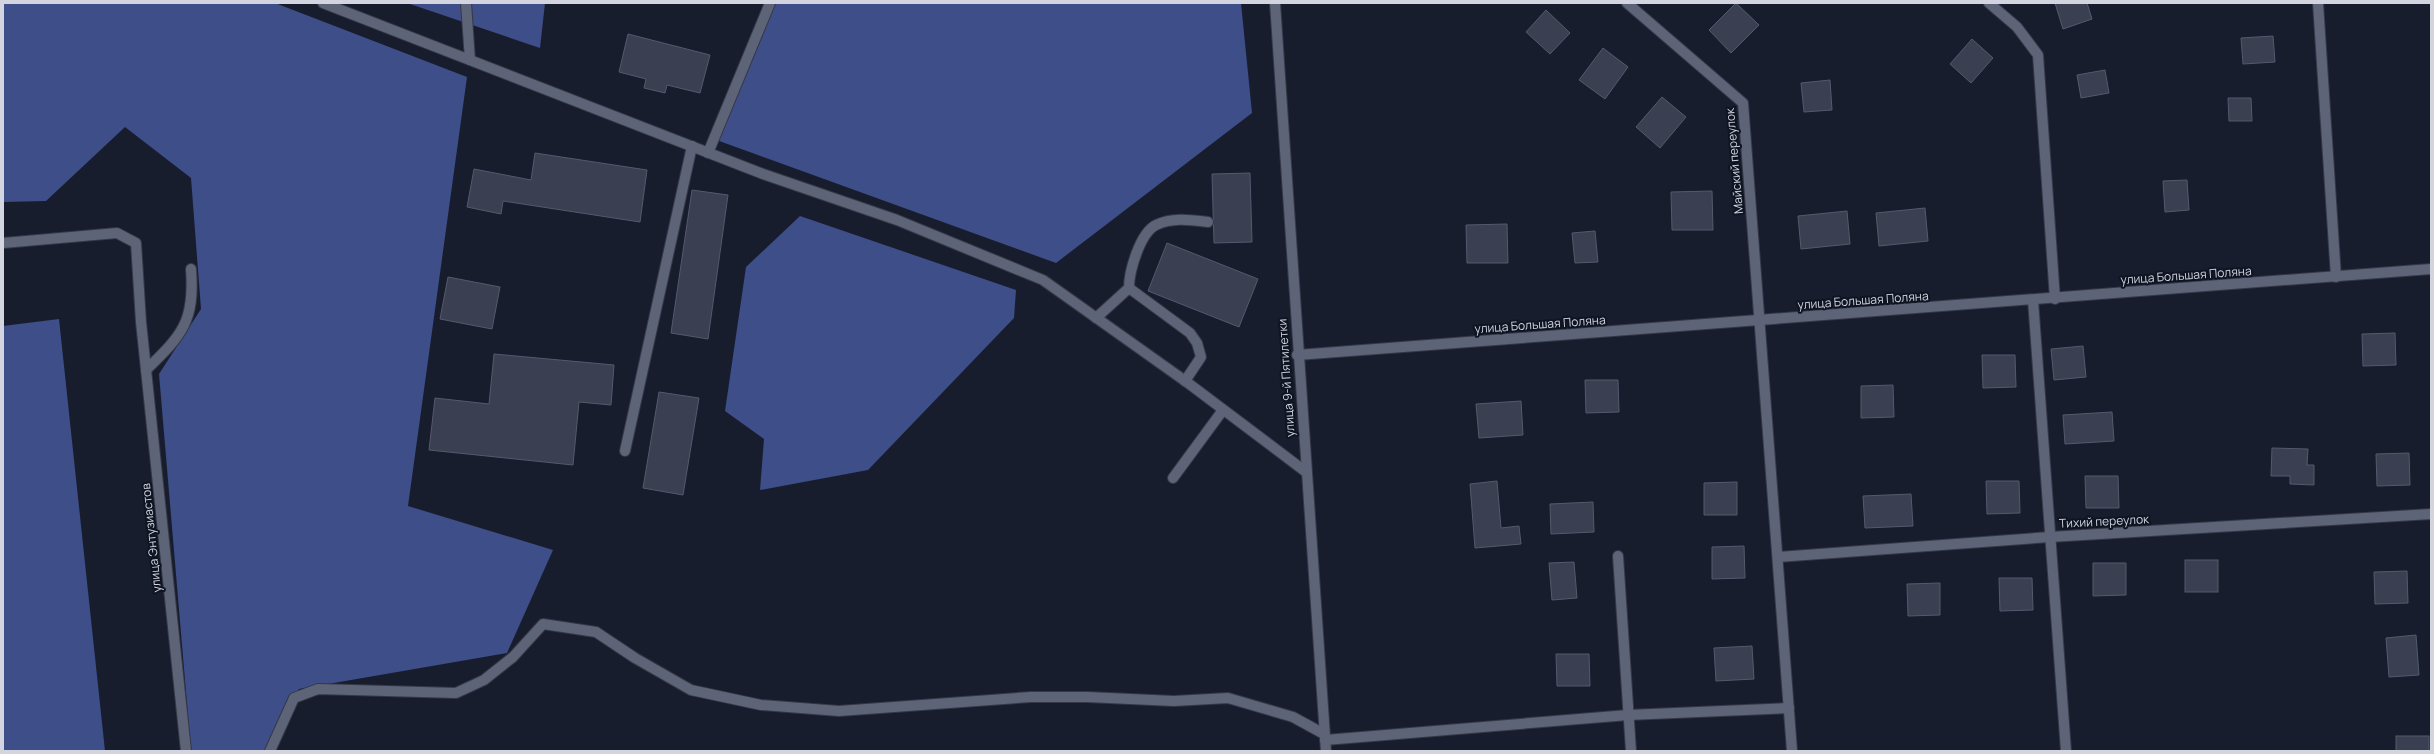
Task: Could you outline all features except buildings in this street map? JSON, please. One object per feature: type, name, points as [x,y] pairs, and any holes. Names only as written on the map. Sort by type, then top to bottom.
[{"type":"street","points":[[323,3],[692,146],[897,220],[1042,280],[1185,381],[1306,472]]},
{"type":"street","points":[[466,3],[470,60]]},
{"type":"street","points":[[708,152],[770,3]]},
{"type":"street","name":"улица 9-й Пятилетки","points":[[1275,3],[1297,355],[1326,751]]},
{"type":"street","name":"Майский переулок","points":[[1627,3],[1743,102],[1761,320],[1792,751]]},
{"type":"street","points":[[1989,3],[2017,26],[2038,54],[2056,299]]},
{"type":"street","points":[[2318,3],[2336,277]]},
{"type":"street","points":[[625,451],[692,146]]},
{"type":"street","points":[[1096,318],[1129,288],[1129,275],[1138,248],[1155,225],[1180,219],[1208,222]]},
{"type":"street","name":"улица Энтузиастов","points":[[3,243],[117,233],[136,243],[141,322],[186,751]]},
{"type":"street","points":[[146,370],[172,345],[189,316],[193,296],[191,269]]},
{"type":"street","name":"улица Большая Поляна","points":[[1297,355],[2056,299],[2431,269]]},
{"type":"street","points":[[1129,288],[1190,333],[1197,343],[1201,357],[1185,381]]},
{"type":"street","points":[[2032,300],[2066,751]]},
{"type":"street","points":[[1173,478],[1223,410]]},
{"type":"street","name":"Тихий переулок","points":[[1778,557],[2050,537],[2431,514]]},
{"type":"street","points":[[1618,556],[1631,751]]},
{"type":"street","points":[[270,751],[294,698],[318,689],[456,693],[484,680],[513,657],[543,624],[596,632],[635,658],[691,690],[761,705],[839,711],[1031,697],[1087,697],[1174,701],[1228,698],[1293,717],[1325,737],[1628,715],[1789,708]]},
{"type":"shaded area","points":[[3,3],[275,3],[467,77],[408,506],[553,550],[507,653],[299,689],[265,751],[191,751],[159,374],[201,309],[191,178],[125,127],[46,201],[3,202]]},
{"type":"shaded area","points":[[407,3],[545,3],[540,48]]},
{"type":"shaded area","points":[[771,3],[1241,3],[1252,113],[1056,263],[711,138]]},
{"type":"shaded area","points":[[800,216],[1016,290],[1014,318],[868,470],[760,490],[764,439],[725,411],[746,267]]},
{"type":"shaded area","points":[[59,319],[105,751],[3,751],[3,326]]}]
